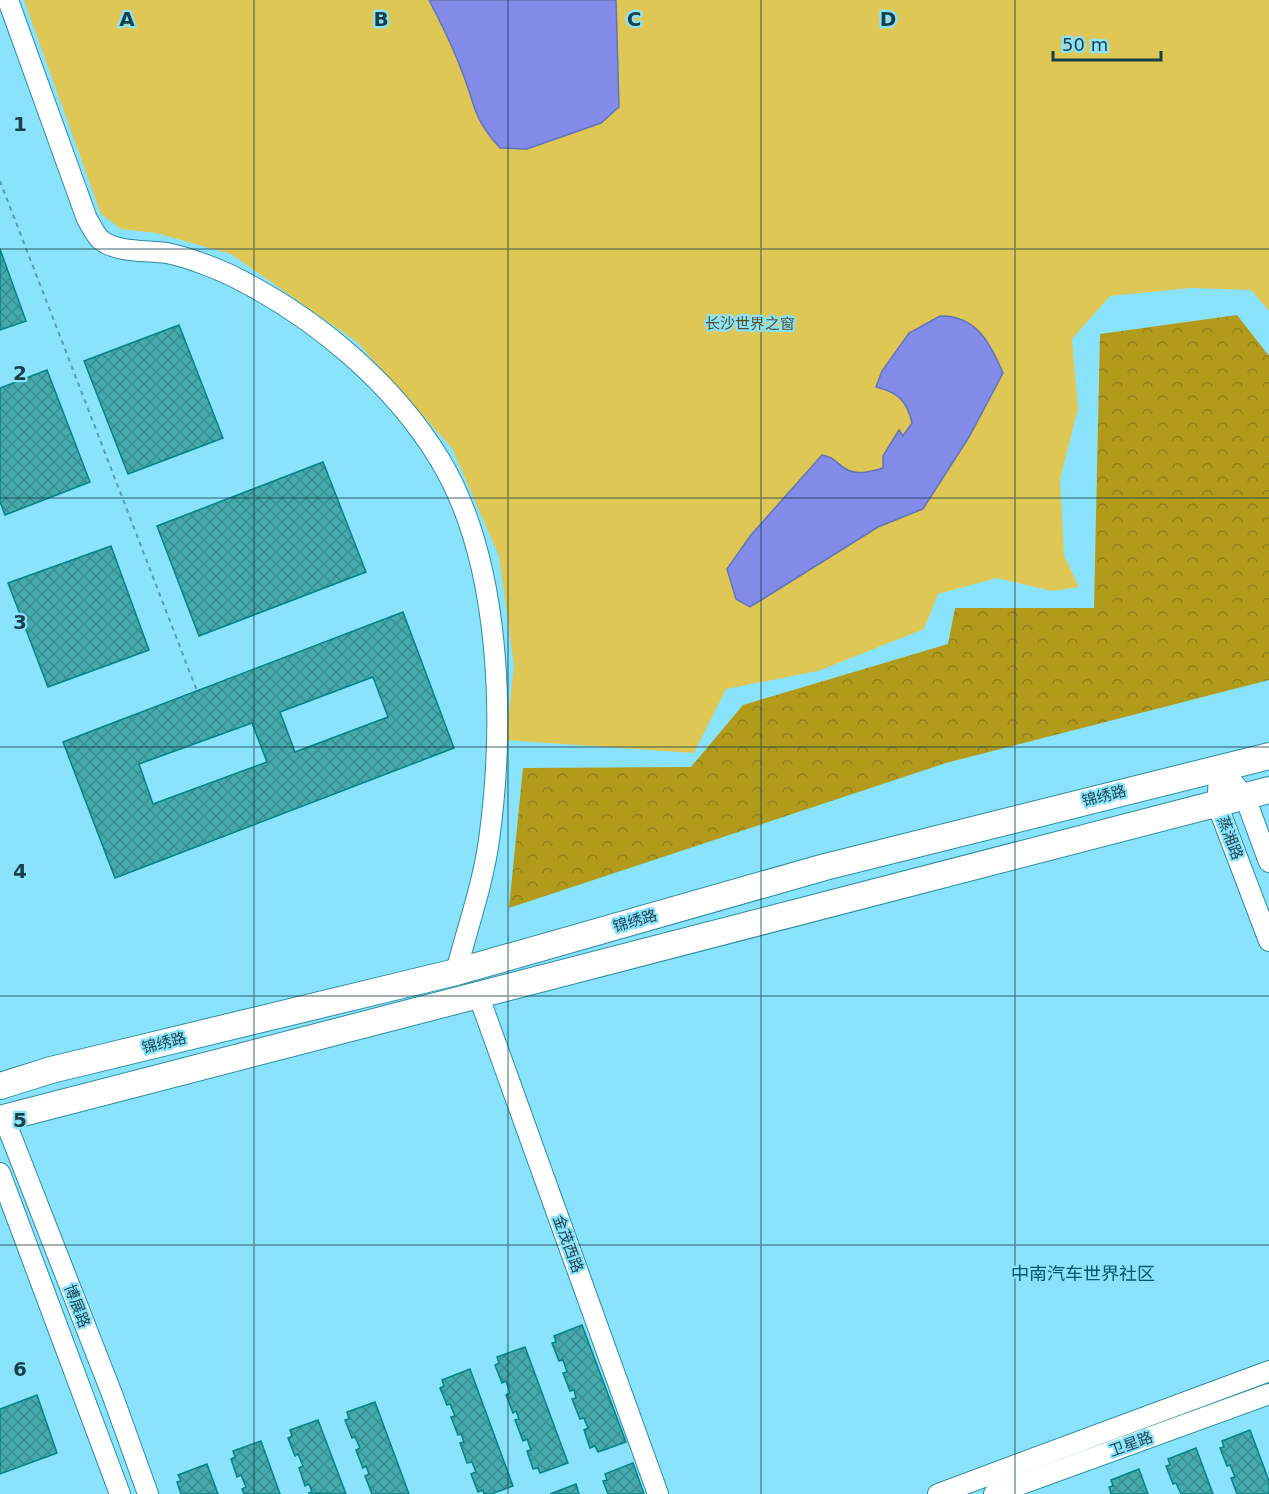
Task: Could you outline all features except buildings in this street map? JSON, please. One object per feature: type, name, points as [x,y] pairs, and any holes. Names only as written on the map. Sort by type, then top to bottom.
[{"type":"main road","name":"锦绣路","points":[[0,1086],[51,1070],[456,972],[825,867],[1269,756]]},
{"type":"main road","name":"锦绣路","points":[[2,1118],[1269,790]]},
{"type":"street","points":[[8,0],[87,219],[101,240],[123,249],[170,254],[239,279],[314,325],[369,373],[405,411],[440,460],[462,506],[484,573],[494,650],[496,765],[489,842],[456,972]]},
{"type":"street","name":"蒸湘路","points":[[1220,767],[1245,797],[1269,862]]},
{"type":"street","name":"蒸湘路","points":[[1220,767],[1217,804],[1269,941]]},
{"type":"street","name":"金茂西路","points":[[478,994],[658,1494]]},
{"type":"street","name":"博展路","points":[[2,1118],[108,1383],[148,1494]]},
{"type":"street","name":"博展路","points":[[0,1173],[120,1494]]},
{"type":"street","points":[[938,1494],[1269,1371]]},
{"type":"street","name":"卫星路","points":[[994,1494],[1269,1394]]},
{"type":"path","points":[[0,181],[197,691]]},
{"type":"green space","name":"长沙世界之窗","points":[[24,0],[1269,0],[1269,311],[1251,290],[1191,288],[1110,296],[1072,339],[1078,409],[1060,479],[1064,555],[1079,587],[1052,591],[997,578],[938,594],[924,629],[818,671],[726,689],[694,753],[506,740],[514,665],[499,556],[452,448],[357,342],[231,254],[156,233],[121,229],[101,214]]},
{"type":"green space","points":[[1237,315],[1269,356],[1269,680],[946,763],[509,908],[523,768],[691,767],[743,705],[948,644],[955,608],[1094,608],[1100,334]]},
{"type":"water","points":[[429,0],[616,0],[619,107],[601,123],[527,149],[500,148],[484,127],[475,110],[454,51]]},
{"type":"water","points":[[940,316],[964,320],[973,326],[987,342],[1003,373],[969,437],[923,509],[878,527],[750,607],[736,599],[727,569],[751,535],[822,455],[831,458],[850,471],[864,472],[883,468],[883,456],[899,430],[903,436],[912,423],[904,403],[896,395],[876,387],[882,371],[909,333]]},
{"type":"district","name":"中南汽车世界社区","points":[[1083,1274]]}]
